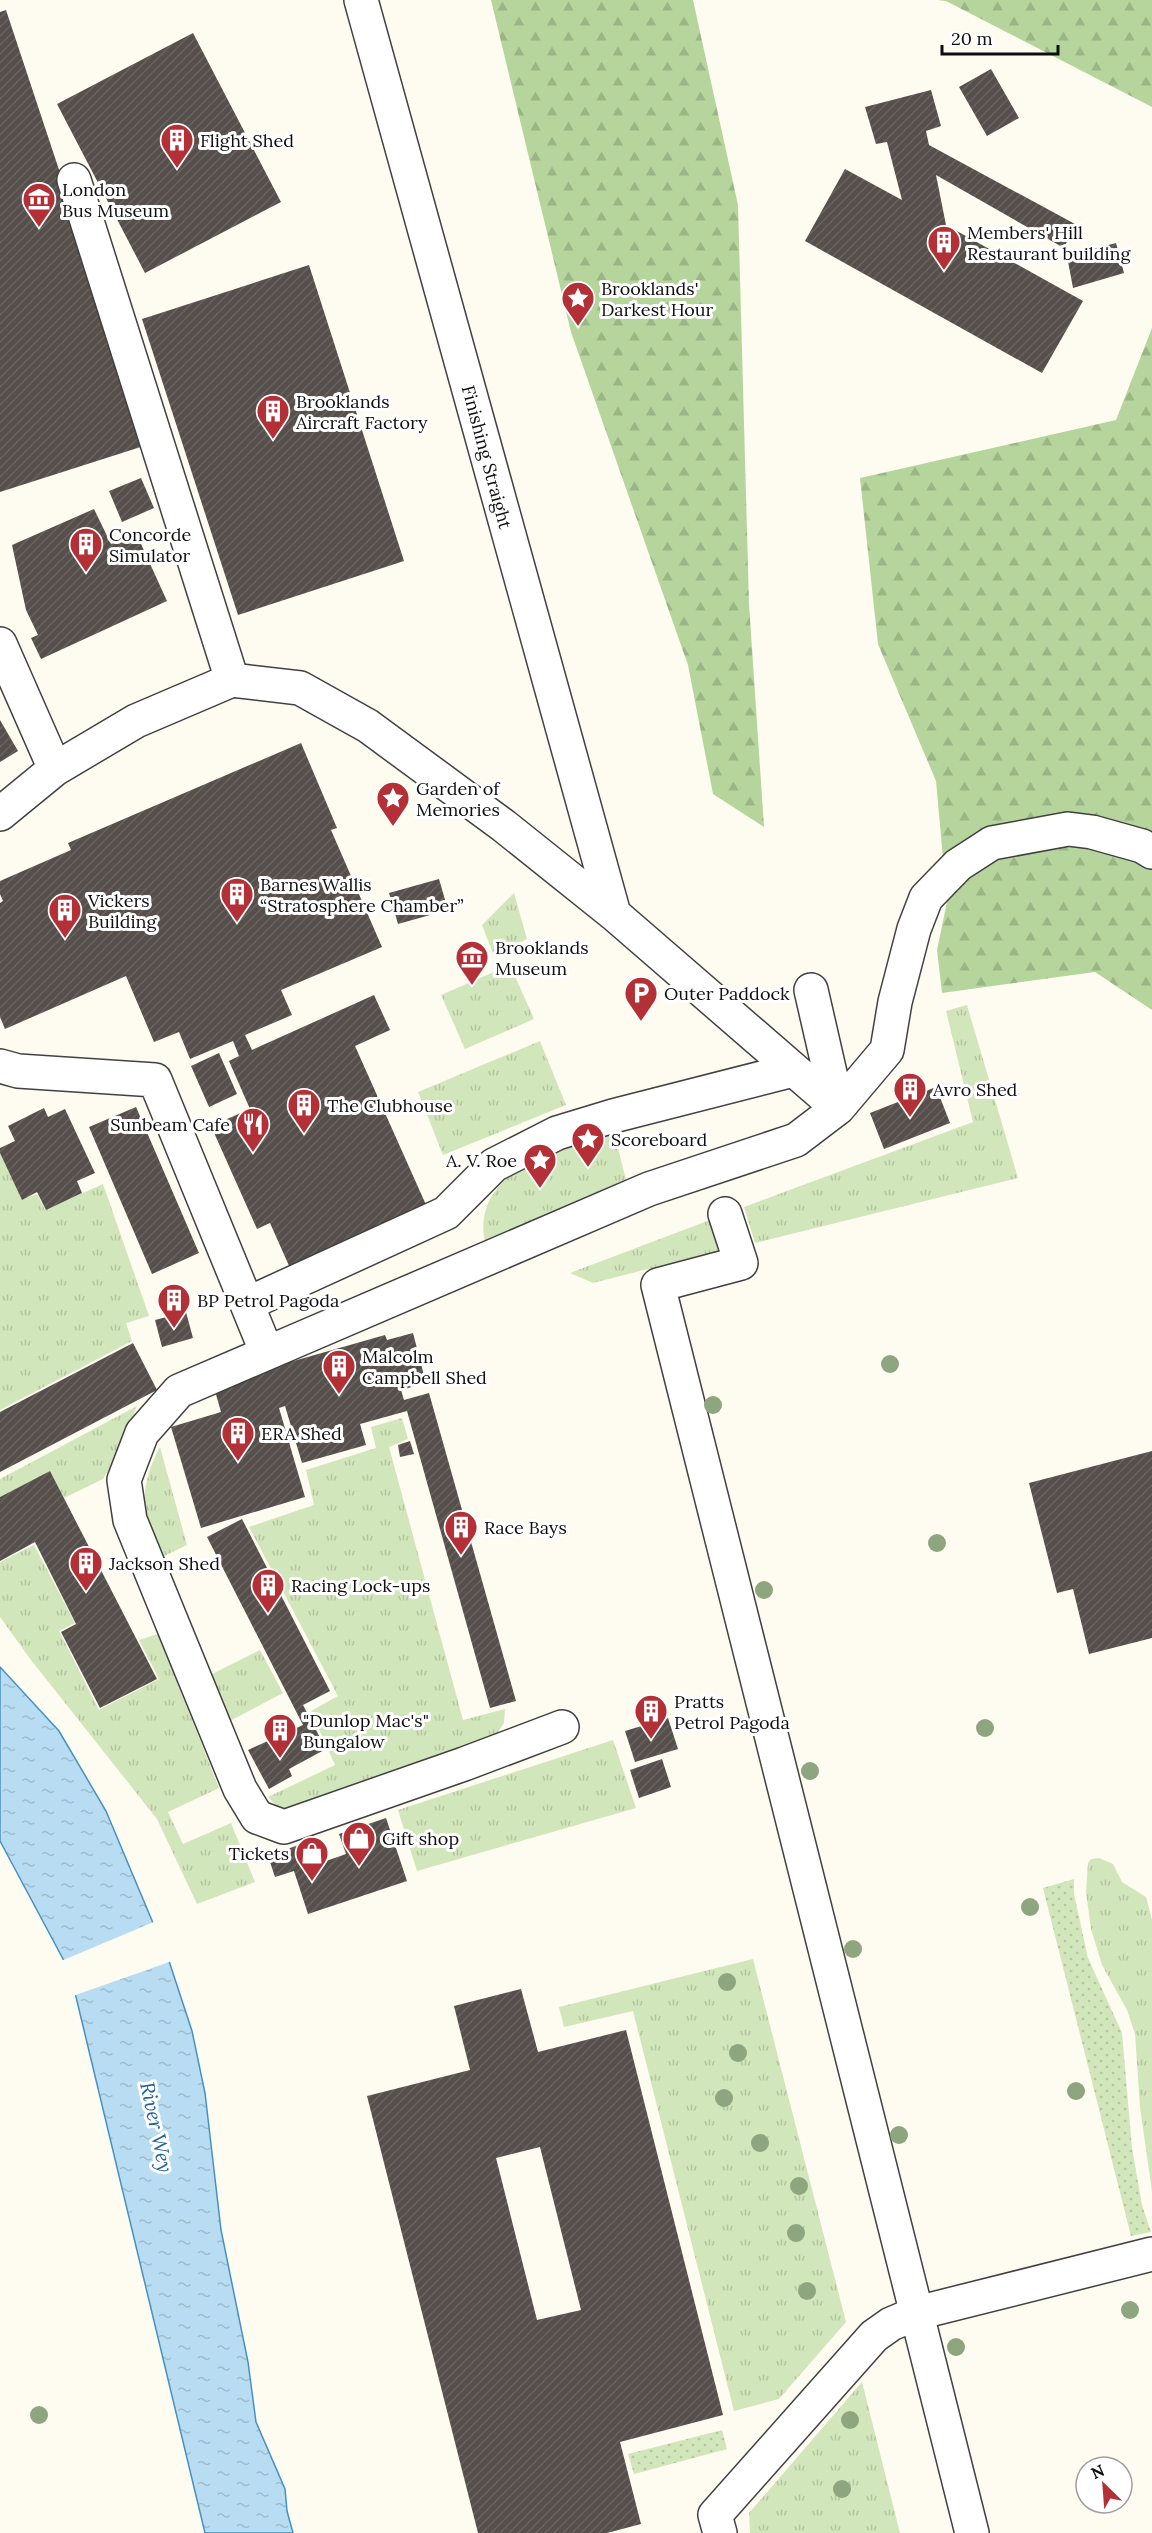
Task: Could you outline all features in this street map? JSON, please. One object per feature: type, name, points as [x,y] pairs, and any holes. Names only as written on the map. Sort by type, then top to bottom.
[{"type":"lane","name":"Finishing Straight","points":[[361,0],[614,914]]},
{"type":"lane","points":[[74,180],[232,680]]},
{"type":"lane","points":[[0,644],[55,769]]},
{"type":"lane","points":[[0,814],[55,769],[136,721],[232,680],[300,688],[368,726],[504,826],[614,914],[838,1108]]},
{"type":"lane","points":[[562,1727],[284,1827],[258,1817],[240,1790],[130,1520],[124,1480],[142,1433],[179,1390],[649,1189],[796,1140],[838,1108],[887,1050],[895,1002],[914,928],[926,898],[958,865],[992,843],[1068,830],[1092,832],[1132,843],[1152,852]]},
{"type":"lane","points":[[811,990],[838,1108]]},
{"type":"lane","points":[[0,1066],[18,1071],[154,1080],[267,1353]]},
{"type":"lane","points":[[247,1304],[446,1214],[494,1165],[557,1133],[793,1070]]},
{"type":"lane","points":[[725,1214],[741,1263],[658,1285],[815,1918],[972,2533]]},
{"type":"lane","points":[[720,2533],[715,2515],[874,2336],[891,2324],[917,2313],[1152,2254]]},
{"type":"green space","points":[[491,0],[693,0],[738,205],[749,604],[764,827],[713,794],[688,665],[571,332]]},
{"type":"green space","points":[[937,0],[1152,0],[1152,107],[946,1]]},
{"type":"green space","points":[[1152,328],[1152,1010],[1095,972],[942,993],[937,950],[947,902],[936,781],[878,644],[860,478],[1116,420]]},
{"type":"green space","points":[[514,893],[527,939],[494,956],[482,925]]},
{"type":"green space","points":[[510,965],[534,1019],[465,1049],[441,995]]},
{"type":"green space","points":[[967,1005],[1018,1178],[755,1243],[744,1207],[973,1122],[946,1011]]},
{"type":"green space","points":[[540,1041],[566,1105],[443,1155],[418,1092]]},
{"type":"green space","points":[[613,1128],[626,1180],[485,1242],[484,1218],[492,1197],[505,1180],[524,1165],[546,1153]]},
{"type":"green space","points":[[0,1153],[22,1199],[37,1194],[45,1210],[103,1184],[149,1316],[126,1323],[132,1341],[0,1410]]},
{"type":"green space","points":[[710,1220],[718,1251],[593,1283],[570,1273]]},
{"type":"green space","points":[[137,1406],[117,1456],[103,1479],[64,1498],[50,1471],[0,1497],[0,1479]]},
{"type":"green space","points":[[402,1418],[408,1439],[389,1447],[463,1720],[505,1709],[504,1723],[496,1735],[300,1817],[279,1809],[268,1797],[335,1765],[311,1711],[338,1696],[249,1527],[314,1505],[306,1470],[376,1448],[371,1427]]},
{"type":"green space","points":[[160,1447],[187,1545],[162,1557],[148,1526],[144,1503],[146,1483]]},
{"type":"green space","points":[[34,1545],[75,1623],[59,1631],[99,1710],[159,1679],[139,1640],[158,1634],[219,1788],[168,1812],[183,1844],[231,1823],[255,1882],[197,1904],[157,1819],[31,1660],[0,1617],[0,1562]]},
{"type":"green space","points":[[260,1650],[283,1693],[228,1722],[210,1675]]},
{"type":"green space","points":[[613,1740],[636,1808],[417,1871],[398,1810]]},
{"type":"green space","points":[[1099,1858],[1113,1864],[1122,1882],[1146,1897],[1152,1920],[1152,2192],[1140,2107],[1135,2034],[1127,2010],[1102,1965],[1091,1929],[1086,1892],[1088,1863],[1091,1859]]},
{"type":"green space","points":[[1074,1879],[1074,1894],[1088,1958],[1122,2033],[1132,2148],[1142,2205],[1151,2232],[1131,2236],[1043,1888]]},
{"type":"green space","points":[[753,1959],[846,2322],[779,2399],[734,2411],[633,2011],[564,2027],[559,2007]]},
{"type":"green space","points":[[862,2382],[900,2533],[750,2533],[749,2513]]},
{"type":"green space","points":[[722,2430],[727,2449],[634,2474],[628,2454]]},
{"type":"water","name":"River Wey","points":[[0,1667],[59,1731],[106,1811],[169,1961],[192,2031],[205,2093],[221,2230],[248,2362],[256,2422],[285,2489],[287,2511],[293,2533],[205,2533],[70,1972],[0,1841]]},
{"type":"pier","points":[[156,1921],[172,1961],[73,1996],[61,1961]]},
{"type":"building","name":"London Bus Museum","points":[[6,10],[150,444],[0,492],[0,12]]},
{"type":"building","name":"Flight Shed","points":[[193,33],[281,202],[145,273],[57,104]]},
{"type":"building","points":[[991,69],[1019,118],[987,136],[959,87]]},
{"type":"building","name":"Members' Hill Restaurant building","points":[[931,90],[941,126],[926,131],[929,145],[1075,224],[1064,248],[936,175],[946,225],[1083,301],[1042,373],[805,241],[845,169],[902,200],[887,142],[876,144],[865,107]]},
{"type":"building","points":[[1116,243],[1124,273],[1073,288],[1067,256]]},
{"type":"building","name":"Brooklands Aircraft Factory","points":[[309,265],[404,561],[238,615],[142,319]]},
{"type":"building","points":[[141,478],[154,508],[122,522],[109,491]]},
{"type":"building","name":"Concorde Simulator","points":[[94,509],[111,544],[136,533],[167,601],[41,659],[31,638],[38,635],[26,610],[12,545]]},
{"type":"building","points":[[0,720],[18,751],[0,762]]},
{"type":"building","points":[[301,743],[337,828],[331,830],[382,947],[281,990],[292,1015],[245,1035],[252,1050],[374,995],[390,1030],[355,1046],[427,1207],[290,1268],[270,1223],[257,1229],[211,1126],[250,1109],[229,1061],[239,1056],[233,1041],[190,1059],[179,1032],[154,1042],[126,976],[5,1029],[0,1017],[0,903],[3,901],[0,894],[0,881],[71,850],[68,843]]},
{"type":"building","points":[[439,879],[448,910],[398,924],[389,893]]},
{"type":"building","points":[[219,1053],[237,1094],[209,1107],[191,1066]]},
{"type":"building","name":"Avro Shed","points":[[936,1087],[950,1123],[884,1149],[870,1113]]},
{"type":"building","points":[[136,1107],[199,1253],[152,1274],[89,1127]]},
{"type":"building","points":[[44,1108],[48,1117],[65,1109],[95,1173],[77,1181],[82,1193],[46,1210],[37,1192],[22,1200],[0,1153],[0,1148],[15,1141],[8,1126]]},
{"type":"building","name":"BP Petrol Pagoda","points":[[186,1312],[193,1338],[162,1347],[155,1320]]},
{"type":"building","points":[[413,1333],[426,1383],[401,1390],[404,1400],[429,1393],[516,1701],[490,1708],[407,1411],[360,1424],[366,1445],[302,1463],[285,1406],[279,1408],[305,1497],[201,1528],[171,1427],[221,1412],[213,1384],[385,1335],[387,1340]]},
{"type":"building","points":[[133,1343],[157,1390],[0,1472],[0,1412]]},
{"type":"building","points":[[410,1441],[414,1454],[400,1457],[398,1445]]},
{"type":"building","points":[[1152,1451],[1152,1638],[1089,1654],[1073,1589],[1057,1593],[1029,1483]]},
{"type":"building","name":"Jackson Shed","points":[[50,1471],[157,1679],[100,1708],[61,1632],[76,1624],[35,1542],[0,1561],[0,1497]]},
{"type":"building","name":"Racing Lock-ups","points":[[242,1519],[330,1691],[303,1705],[326,1749],[289,1769],[292,1776],[269,1789],[248,1750],[303,1725],[207,1537]]},
{"type":"building","name":"Pratts Petrol Pagoda","points":[[668,1718],[678,1749],[635,1762],[625,1731]]},
{"type":"building","points":[[662,1759],[671,1787],[639,1798],[630,1770]]},
{"type":"building","points":[[386,1818],[407,1881],[308,1914],[294,1871],[275,1877],[268,1856],[304,1843],[312,1866],[346,1854],[339,1834]]},
{"type":"building","points":[[521,1989],[538,2052],[626,2030],[723,2415],[620,2442],[641,2524],[607,2533],[478,2533],[367,2096],[470,2070],[454,2006]],"holes":[[[540,2147],[581,2310],[537,2320],[496,2158]]]},
{"type":"place","name":"Flight Shed","points":[[177,169]]},
{"type":"place","name":"London Bus Museum","points":[[39,228]]},
{"type":"place","name":"Members' Hill Restaurant building","points":[[944,271]]},
{"type":"place","name":"Brooklands' Darkest Hour","points":[[578,327]]},
{"type":"place","name":"Brooklands Aircraft Factory","points":[[273,440]]},
{"type":"place","name":"Concorde Simulator","points":[[86,573]]},
{"type":"place","name":"Garden of Memories","points":[[393,827]]},
{"type":"place","name":"Barnes Wallis “Stratosphere Chamber”","points":[[237,923]]},
{"type":"place","name":"Vickers Building","points":[[65,939]]},
{"type":"place","name":"Brooklands Museum","points":[[472,986]]},
{"type":"place","name":"Outer Paddock","points":[[641,1022]]},
{"type":"place","name":"Avro Shed","points":[[910,1118]]},
{"type":"place","name":"The Clubhouse","points":[[304,1134]]},
{"type":"place","name":"Sunbeam Cafe","points":[[253,1153]]},
{"type":"place","name":"Scoreboard","points":[[588,1168]]},
{"type":"place","name":"A. V. Roe","points":[[540,1189]]},
{"type":"place","name":"BP Petrol Pagoda","points":[[174,1329]]},
{"type":"place","name":"Malcolm Campbell Shed","points":[[339,1395]]},
{"type":"place","name":"ERA Shed","points":[[238,1462]]},
{"type":"place","name":"Race Bays","points":[[461,1556]]},
{"type":"place","name":"Jackson Shed","points":[[86,1592]]},
{"type":"place","name":"Racing Lock-ups","points":[[268,1614]]},
{"type":"place","name":"Pratts Petrol Pagoda","points":[[651,1740]]},
{"type":"place","name":"\"Dunlop Mac's\" Bungalow","points":[[280,1759]]},
{"type":"place","name":"Gift shop","points":[[359,1867]]},
{"type":"place","name":"Tickets","points":[[312,1882]]}]
